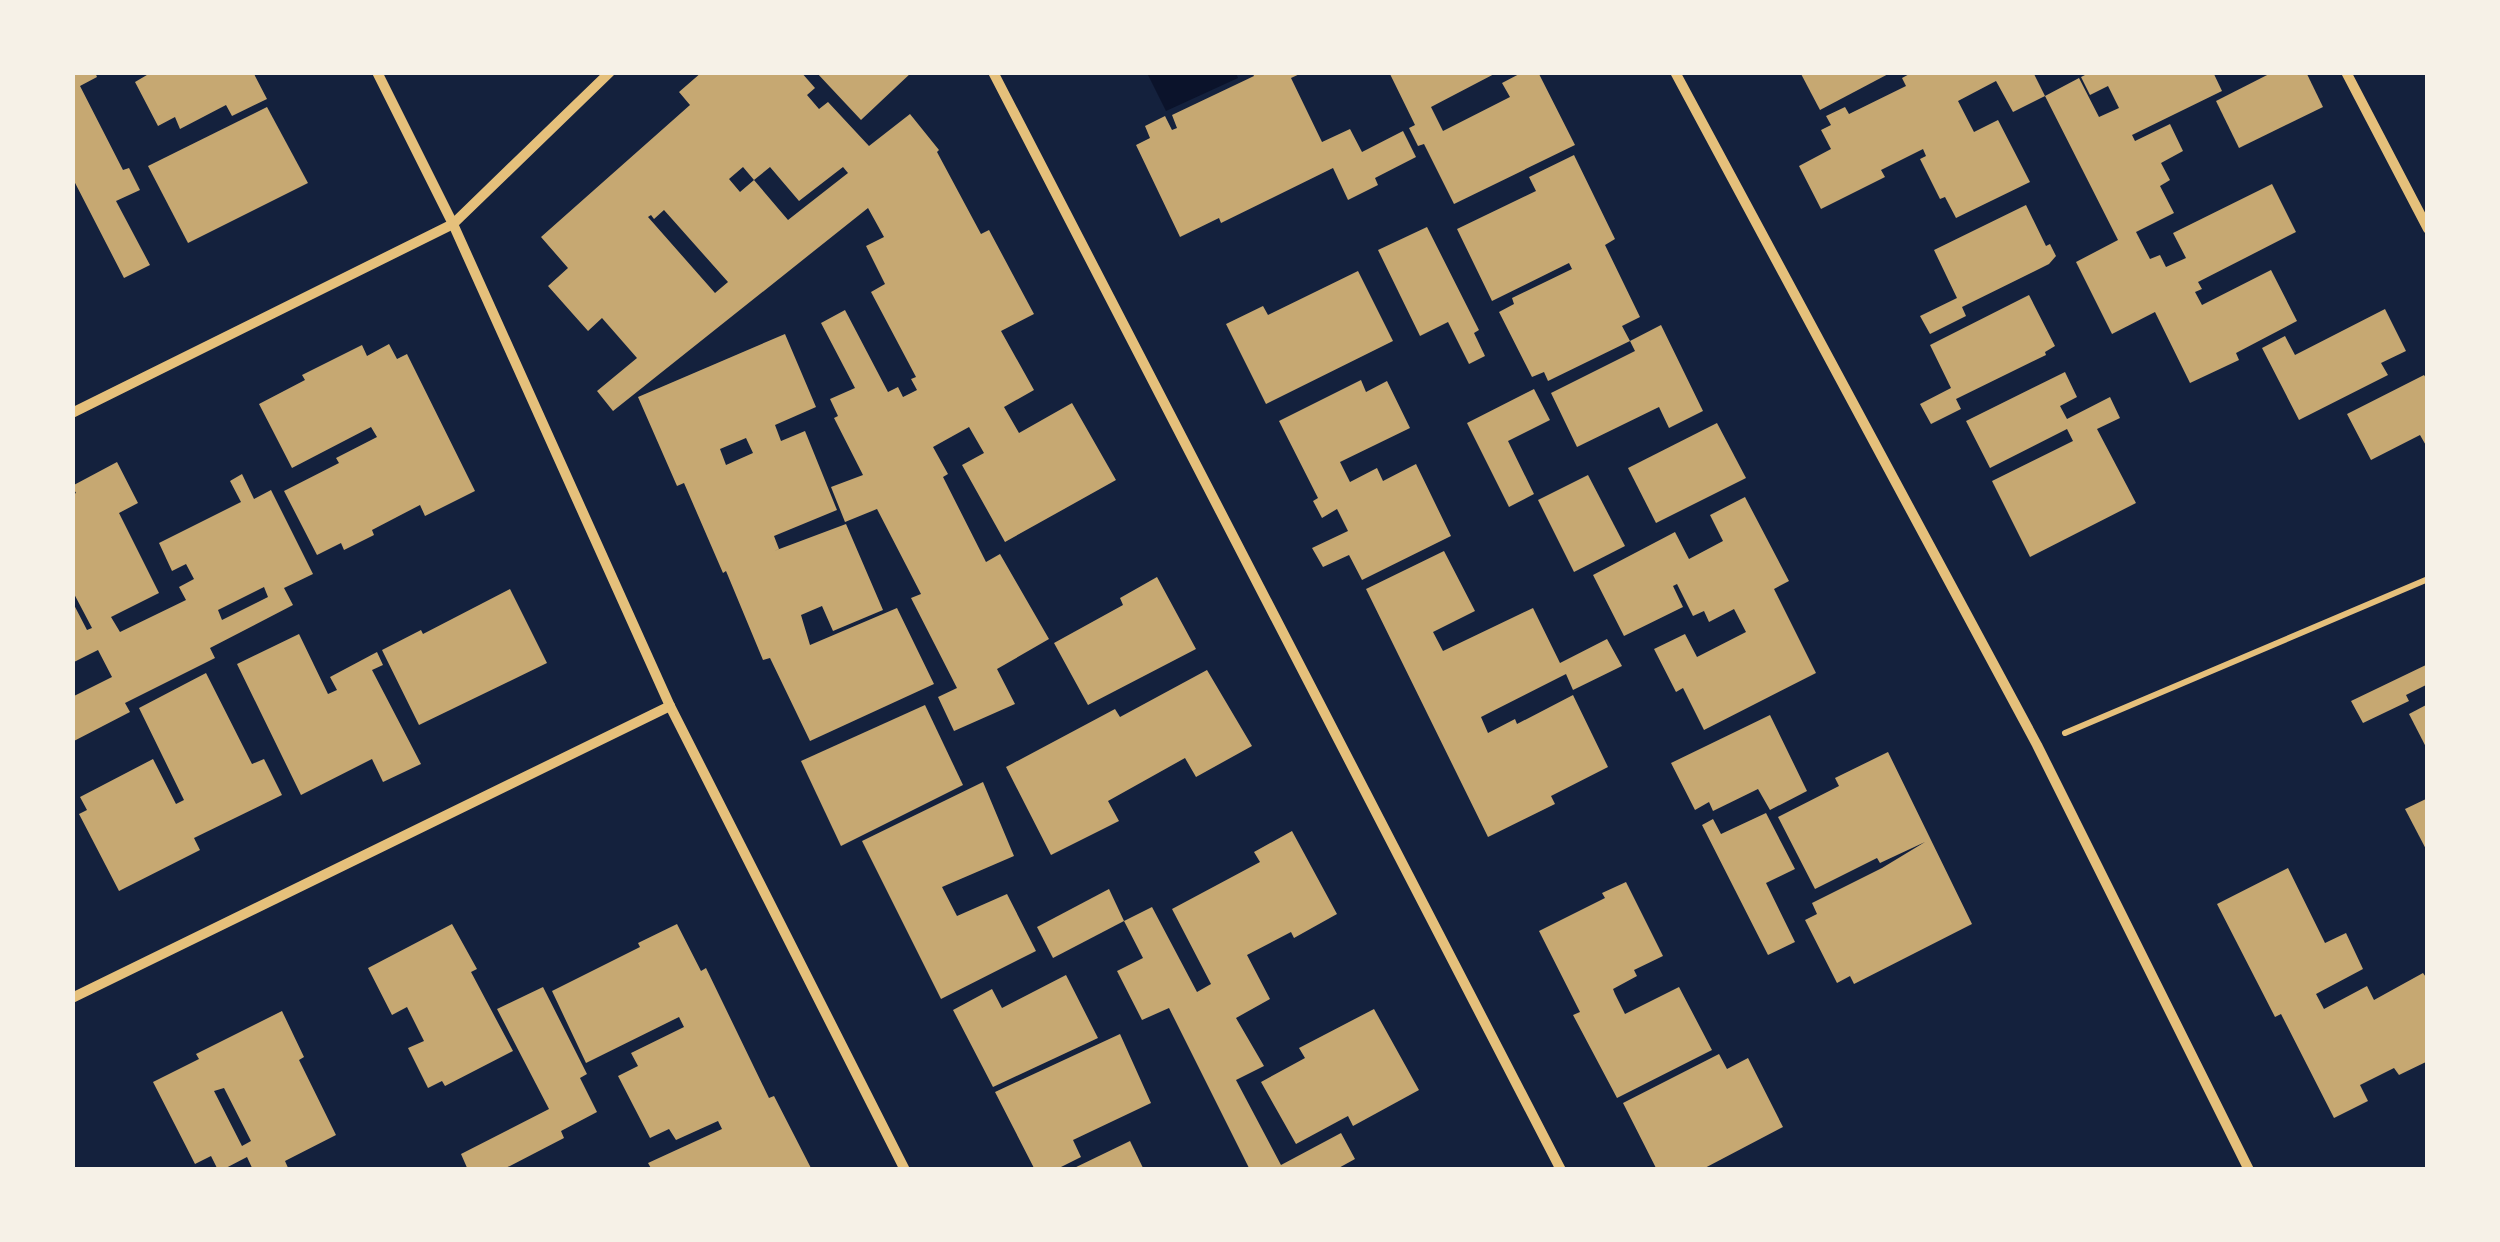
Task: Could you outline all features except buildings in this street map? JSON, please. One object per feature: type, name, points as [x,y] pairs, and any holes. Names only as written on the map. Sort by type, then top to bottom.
[{"type":"street","points":[[378,72],[453,224],[670,706],[905,1170]]},
{"type":"street","points":[[72,413],[453,224],[610,72]]},
{"type":"street","points":[[993,72],[1561,1170]]},
{"type":"street","points":[[1675,72],[2038,745],[2249,1170]]},
{"type":"street","points":[[2346,72],[2428,229]]},
{"type":"street","points":[[72,998],[670,706]]},
{"type":"path","points":[[2038,745],[2428,579]]},
{"type":"water","points":[[1147,73],[1236,73],[1238,78],[1166,111]]}]
